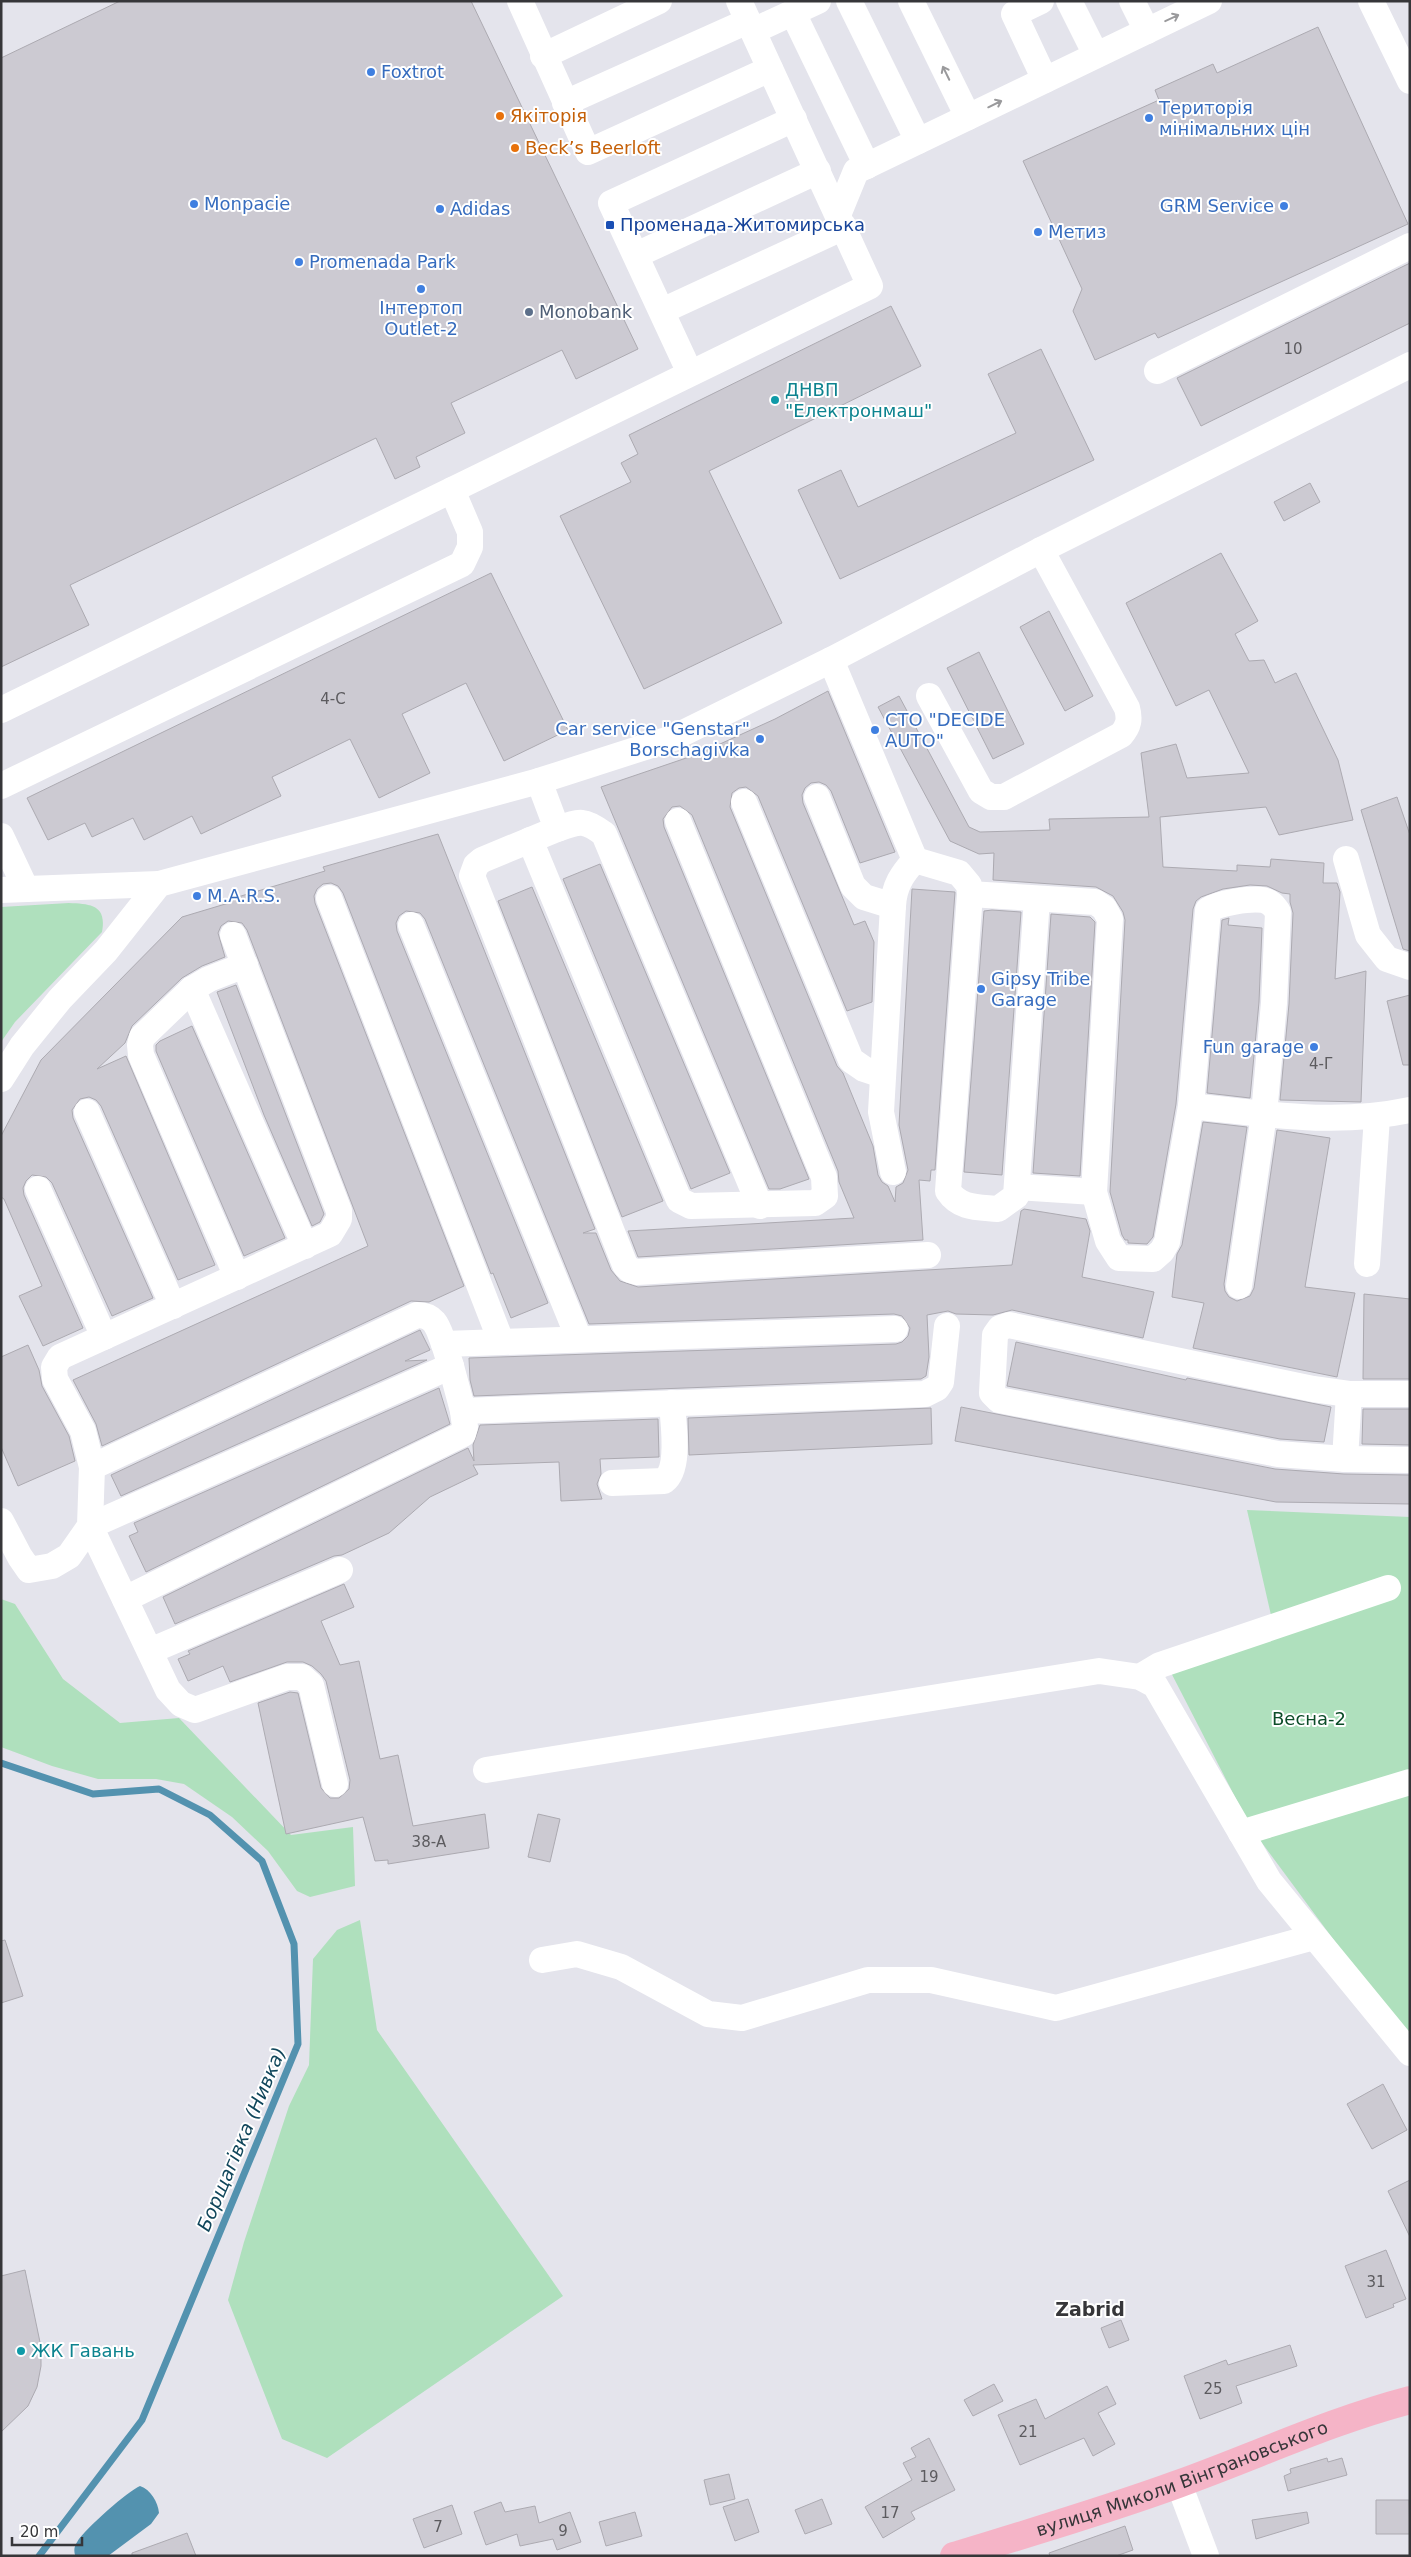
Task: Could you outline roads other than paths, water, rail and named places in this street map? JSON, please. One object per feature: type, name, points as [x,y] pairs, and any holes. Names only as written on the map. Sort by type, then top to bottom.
[{"type":"main road","name":"вулиця Миколи Вінграновського","points":[[954,2556],[1081,2518],[1179,2484],[1300,2436],[1380,2408],[1410,2400]]},
{"type":"street","points":[[520,1],[543,56],[588,152],[770,69]]},
{"type":"street","points":[[543,56],[659,1]]},
{"type":"street","points":[[565,103],[747,18],[793,13],[818,1]]},
{"type":"street","points":[[849,1],[918,141]]},
{"type":"street","points":[[911,1],[968,117]]},
{"type":"street","points":[[1041,1],[1014,14],[1045,80]]},
{"type":"street","points":[[1069,1],[1096,56]]},
{"type":"street","points":[[1132,1],[1147,31]]},
{"type":"street","points":[[1371,1],[1410,81]]},
{"type":"street","points":[[636,255],[814,163],[862,168],[1206,2]]},
{"type":"street","points":[[662,311],[841,221],[862,168],[793,13]]},
{"type":"street","points":[[1,710],[870,286],[747,18]]},
{"type":"street","points":[[690,373],[612,202],[794,119]]},
{"type":"street","points":[[1157,371],[1410,246]]},
{"type":"street","points":[[1,836],[13,890],[159,884],[539,781],[673,738],[831,660],[1041,550],[1410,365]]},
{"type":"street","points":[[1,786],[462,564],[470,547],[470,532],[452,490]]},
{"type":"street","points":[[929,696],[980,791],[991,797],[1004,797],[1120,735],[1127,728],[1130,717],[1127,708],[1041,550]]},
{"type":"street","points":[[831,660],[915,860]]},
{"type":"street","points":[[539,781],[557,829]]},
{"type":"street","points":[[817,797],[853,886],[864,897],[892,906]]},
{"type":"street","points":[[744,802],[851,1060],[864,1069],[882,1075]]},
{"type":"street","points":[[760,1206],[604,834],[590,824],[578,821],[482,860],[476,865],[472,876],[625,1265],[630,1270],[637,1272],[928,1255]]},
{"type":"street","points":[[530,840],[679,1200],[690,1206],[760,1206],[815,1203],[825,1196],[824,1177],[678,821]]},
{"type":"street","points":[[1346,859],[1368,935],[1387,959],[1410,967]]},
{"type":"street","points":[[915,860],[959,873],[969,885],[970,894],[948,1191],[962,1205],[998,1209],[1016,1196],[1036,899]]},
{"type":"street","points":[[892,1172],[881,1112],[892,906],[893,896],[901,874],[915,860]]},
{"type":"street","points":[[1,1079],[22,1046],[60,999],[106,951],[159,884]]},
{"type":"street","points":[[970,894],[1095,902],[1104,908],[1110,919],[1094,1192],[1108,1241],[1119,1258],[1152,1259],[1162,1251],[1167,1242],[1191,1106],[1208,910],[1216,905],[1262,900],[1273,904],[1278,912],[1274,1003],[1264,1114],[1239,1286]]},
{"type":"street","points":[[329,898],[501,1341]]},
{"type":"street","points":[[411,925],[579,1339]]},
{"type":"street","points":[[233,935],[339,1210],[339,1220],[330,1234],[60,1357],[54,1367],[54,1379],[82,1431],[92,1467],[90,1526],[168,1690],[181,1704],[194,1710],[286,1676],[302,1676],[310,1685],[335,1784]]},
{"type":"street","points":[[237,1277],[141,1055],[140,1045],[142,1037],[192,989],[209,979],[245,965]]},
{"type":"street","points":[[192,989],[305,1246]]},
{"type":"street","points":[[1191,1106],[1332,1120],[1377,1117],[1410,1110]]},
{"type":"street","points":[[88,1112],[173,1306]]},
{"type":"street","points":[[1367,1264],[1377,1117]]},
{"type":"street","points":[[1017,1186],[1094,1192]]},
{"type":"street","points":[[38,1189],[104,1337]]},
{"type":"street","points":[[92,1467],[417,1314],[427,1315],[436,1322],[448,1355],[463,1411],[466,1428],[463,1434],[125,1599]]},
{"type":"street","points":[[1410,1394],[1349,1394],[1313,1389],[1009,1325],[1000,1328],[995,1335],[992,1392],[999,1400],[1278,1454],[1345,1459],[1410,1460]]},
{"type":"street","points":[[463,1411],[926,1394],[937,1388],[941,1382],[947,1326]]},
{"type":"street","points":[[1,1521],[29,1570],[52,1566],[69,1556],[90,1526],[448,1355],[501,1341],[896,1329]]},
{"type":"street","points":[[1345,1459],[1349,1394]]},
{"type":"street","points":[[612,1482],[664,1481],[671,1476],[674,1465],[672,1403]]},
{"type":"street","points":[[150,1651],[340,1570]]},
{"type":"street","points":[[1140,1677],[1160,1665],[1388,1588]]},
{"type":"street","points":[[486,1770],[1099,1672],[1140,1677],[1154,1685],[1269,1881],[1410,2053]]},
{"type":"street","points":[[1240,1832],[1410,1782]]},
{"type":"street","points":[[542,1960],[578,1954],[612,1964],[708,2014],[742,2018],[868,1980],[931,1980],[1056,2008],[1314,1936]]},
{"type":"street","points":[[1179,2484],[1206,2556]]},
{"type":"water","points":[[140,2486],[151,2493],[157,2505],[159,2513],[151,2524],[108,2556],[75,2555],[76,2544],[86,2531],[116,2503]]},
{"type":"waterway","name":"Борщагівка (Нивка)","points":[[1,1763],[93,1794],[159,1789],[210,1815],[262,1861],[294,1944],[298,2044],[142,2420],[39,2556]]},
{"type":"place","name":"Foxtrot","points":[[371,72]]},
{"type":"place","name":"Якіторія","points":[[500,116]]},
{"type":"place","name":"Територія мінімальних цін","points":[[1149,118]]},
{"type":"place","name":"Beck’s Beerloft","points":[[515,148]]},
{"type":"place","name":"Monpacie","points":[[194,204]]},
{"type":"place","name":"GRM Service","points":[[1284,206]]},
{"type":"place","name":"Adidas","points":[[440,209]]},
{"type":"place","name":"Променада-Житомирська","points":[[610,225]]},
{"type":"place","name":"Метиз","points":[[1038,232]]},
{"type":"place","name":"Promenada Park","points":[[299,262]]},
{"type":"place","name":"Інтертоп Outlet-2","points":[[421,289]]},
{"type":"place","name":"Monobank","points":[[529,312]]},
{"type":"place","name":"ДНВП \"Електронмаш\"","points":[[775,400]]},
{"type":"place","name":"СТО \"DECIDE AUTO\"","points":[[875,730]]},
{"type":"place","name":"Car service \"Genstar\" Borschagivka","points":[[760,739]]},
{"type":"place","name":"M.A.R.S.","points":[[197,896]]},
{"type":"place","name":"Gipsy Tribe Garage","points":[[981,989]]},
{"type":"place","name":"Fun garage","points":[[1314,1047]]},
{"type":"place","name":"ЖК Гавань","points":[[21,2351]]},
{"type":"district","name":"Zabrid","points":[[1090,2309]]},
{"type":"park label","name":"Весна-2","points":[[1309,1719]]}]
